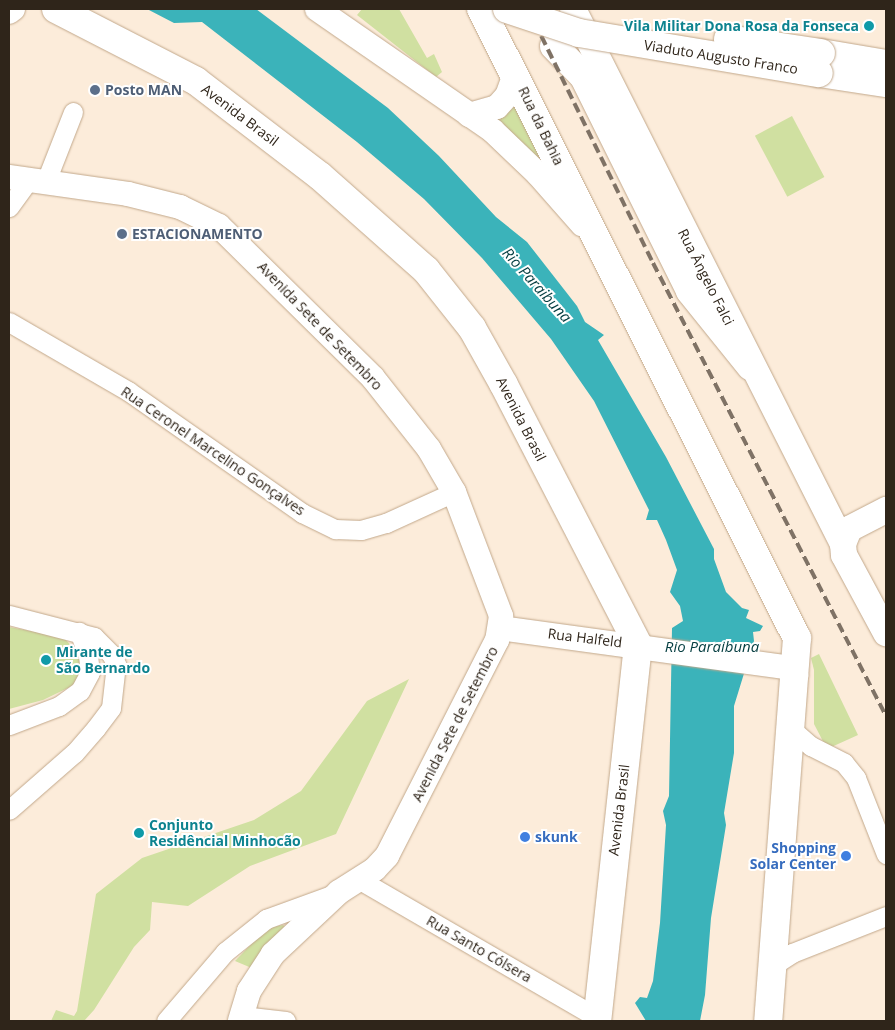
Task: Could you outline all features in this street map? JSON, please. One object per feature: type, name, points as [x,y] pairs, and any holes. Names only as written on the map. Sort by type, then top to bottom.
[{"type":"main road","name":"Avenida Brasil","points":[[56,9],[205,87],[320,176],[426,270],[472,328],[499,376],[638,645],[597,1019]]},
{"type":"main road","name":"Rua da Bahia","points":[[481,9],[598,244]]},
{"type":"main road","name":"Viaduto Augusto Franco","points":[[560,9],[820,63]]},
{"type":"main road","name":"Rua Ângelo Falci","points":[[573,9],[751,367],[843,544],[844,555],[886,633]]},
{"type":"main road","name":"Viaduto Augusto Franco","points":[[513,11],[578,33],[820,63]]},
{"type":"main road","points":[[513,11],[584,78],[690,291],[751,367]]},
{"type":"main road","points":[[820,63],[886,64]]},
{"type":"main road","points":[[820,63],[886,83]]},
{"type":"main road","points":[[598,244],[793,626],[798,651],[787,671],[790,728],[768,1021]]},
{"type":"main road","points":[[843,544],[849,529],[886,510]]},
{"type":"street","points":[[9,12],[14,9]]},
{"type":"street","points":[[317,9],[513,148],[598,244]]},
{"type":"street","points":[[469,115],[497,108],[507,96],[515,74]]},
{"type":"street","points":[[9,208],[74,112]]},
{"type":"street","name":"Avenida Sete de Setembro","points":[[28,179],[128,194],[180,207],[219,226],[373,378],[429,449],[454,492],[501,616],[497,640],[387,856],[360,880],[339,892],[273,954],[250,991],[241,1019]]},
{"type":"street","name":"Rua Ceronel Marcelino Gonçalves","points":[[9,322],[128,391],[302,513],[335,529],[361,530],[386,523],[454,492]]},
{"type":"street","points":[[9,615],[94,637],[111,654],[116,664],[110,708],[74,752],[9,810]]},
{"type":"street","name":"Rua Halfeld","points":[[500,628],[638,645],[787,671]]},
{"type":"street","points":[[9,725],[59,706],[80,691],[90,672],[88,655],[79,632]]},
{"type":"street","points":[[790,728],[822,752],[844,763],[856,778],[886,854]]},
{"type":"street","name":"Rua Santo Cólsera","points":[[360,880],[597,1019]]},
{"type":"street","points":[[166,1021],[225,952],[258,925],[294,906],[339,892]]},
{"type":"street","points":[[772,966],[792,953],[886,916]]},
{"type":"street","points":[[241,1019],[286,1021]]},
{"type":"green space","points":[[362,9],[399,9],[427,58],[434,54],[442,72],[436,77],[357,15]]},
{"type":"green space","points":[[515,93],[559,183],[494,119]]},
{"type":"green space","points":[[792,116],[824,177],[787,197],[755,136]]},
{"type":"green space","points":[[9,627],[63,637],[83,658],[82,671],[72,686],[43,700],[9,709]]},
{"type":"green space","points":[[819,654],[858,735],[827,749],[814,724],[814,670],[811,658]]},
{"type":"green space","points":[[409,679],[336,834],[250,866],[188,906],[152,902],[150,930],[134,947],[94,1010],[84,1021],[51,1021],[56,1010],[74,1016],[77,1011],[96,894],[142,858],[254,820],[301,791],[367,701]]},
{"type":"green space","points":[[283,925],[287,928],[254,969],[235,961],[260,935],[272,927]]},
{"type":"water","name":"Rio Paraibuna","points":[[147,9],[256,9],[388,108],[439,156],[496,217],[527,242],[577,306],[585,322],[604,335],[598,340],[666,457],[714,549],[714,559],[726,592],[742,608],[749,610],[746,618],[763,626],[760,631],[753,632],[754,641],[734,706],[734,753],[724,813],[726,825],[711,918],[705,995],[700,1021],[646,1021],[635,1003],[640,997],[647,998],[653,981],[660,923],[666,825],[663,811],[669,796],[672,628],[683,621],[680,606],[670,592],[677,570],[666,540],[657,520],[646,520],[649,510],[594,401],[551,339],[482,258],[424,199],[357,142],[202,22],[174,23]]},
{"type":"railway","points":[[528,9],[653,263],[886,716]]},
{"type":"place","name":"Vila Militar Dona Rosa da Fonseca","points":[[869,26]]},
{"type":"place","name":"Posto MAN","points":[[95,90]]},
{"type":"place","name":"ESTACIONAMENTO","points":[[122,234]]},
{"type":"place","name":"Mirante de São Bernardo","points":[[46,660]]},
{"type":"place","name":"Conjunto Residêncial Minhocão","points":[[139,833]]},
{"type":"place","name":"skunk","points":[[525,837]]},
{"type":"place","name":"Shopping Solar Center","points":[[846,856]]}]
